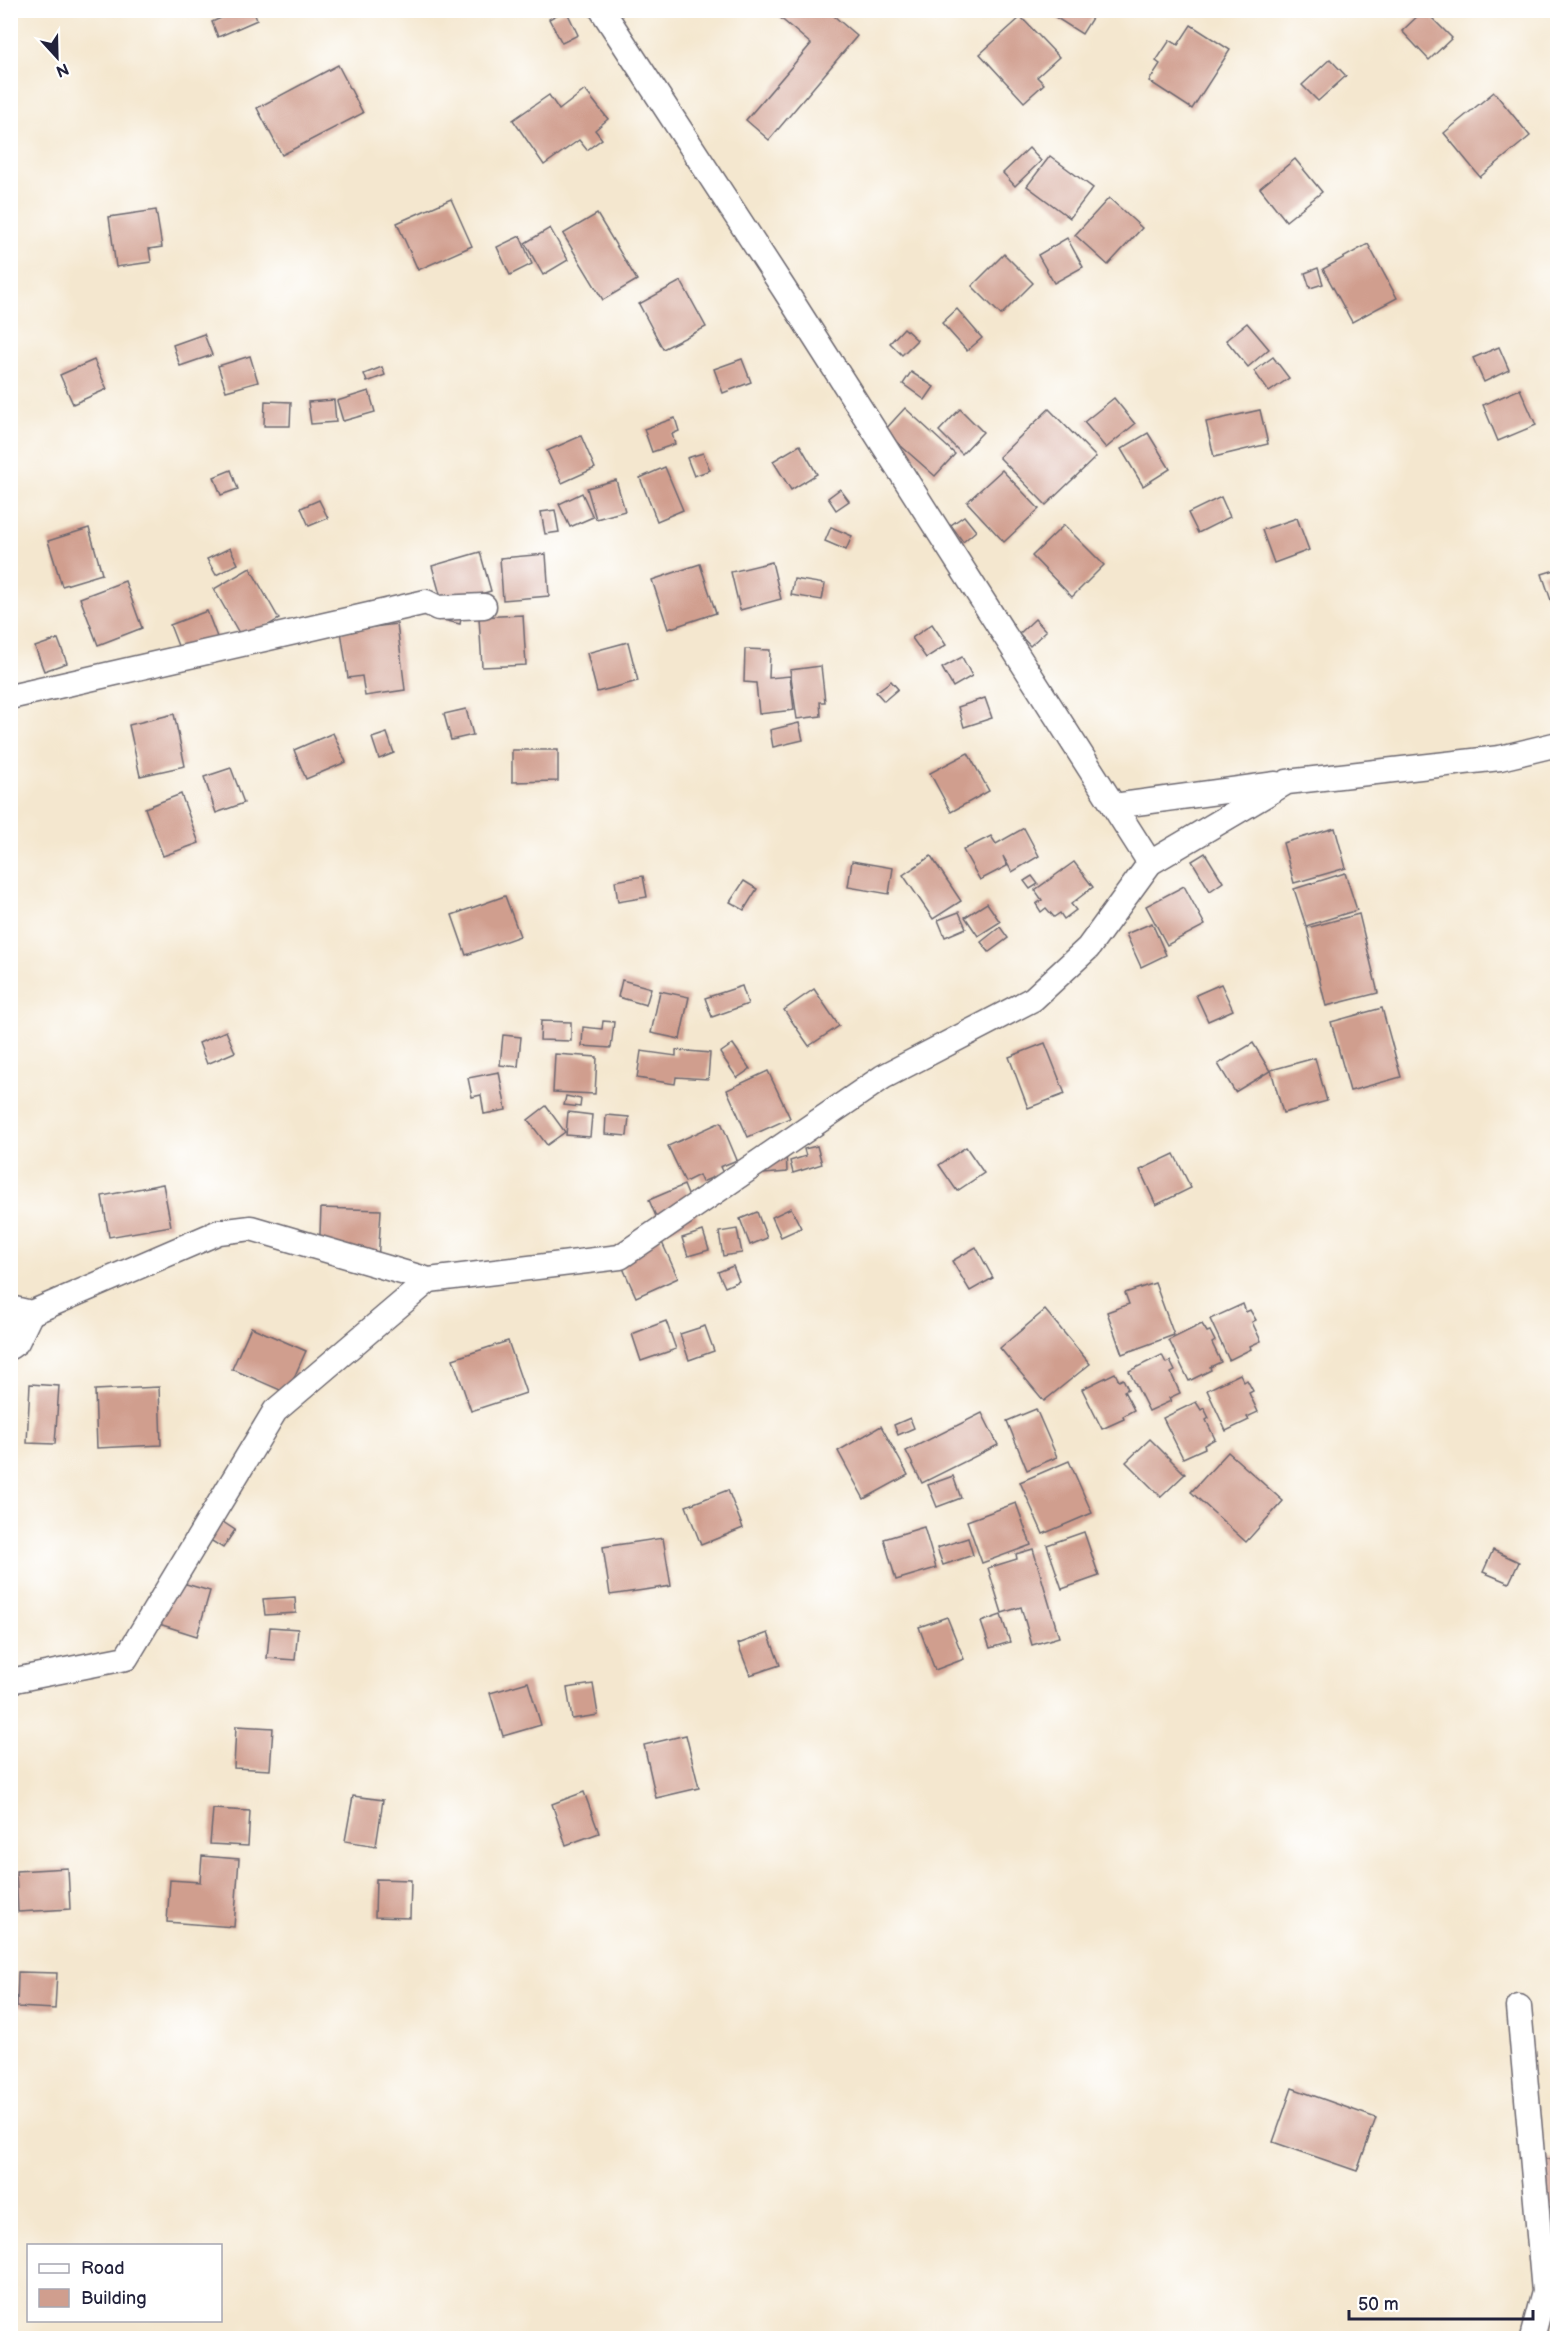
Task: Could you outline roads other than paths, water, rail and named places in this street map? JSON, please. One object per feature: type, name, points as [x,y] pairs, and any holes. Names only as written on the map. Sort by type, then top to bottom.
[{"type":"street","points":[[602,10],[1150,863]]},
{"type":"street","points":[[10,698],[426,602],[438,608],[484,606]]},
{"type":"street","points":[[1113,806],[1287,782],[1500,758],[1557,744]]},
{"type":"street","points":[[10,1347],[17,1342],[21,1310],[219,1232],[251,1228],[429,1280],[620,1257],[882,1077],[1033,999],[1088,948],[1150,863],[1287,782]]},
{"type":"street","points":[[10,1681],[126,1658],[275,1411],[429,1280]]},
{"type":"street","points":[[1518,2007],[1544,2292],[1532,2338]]}]
